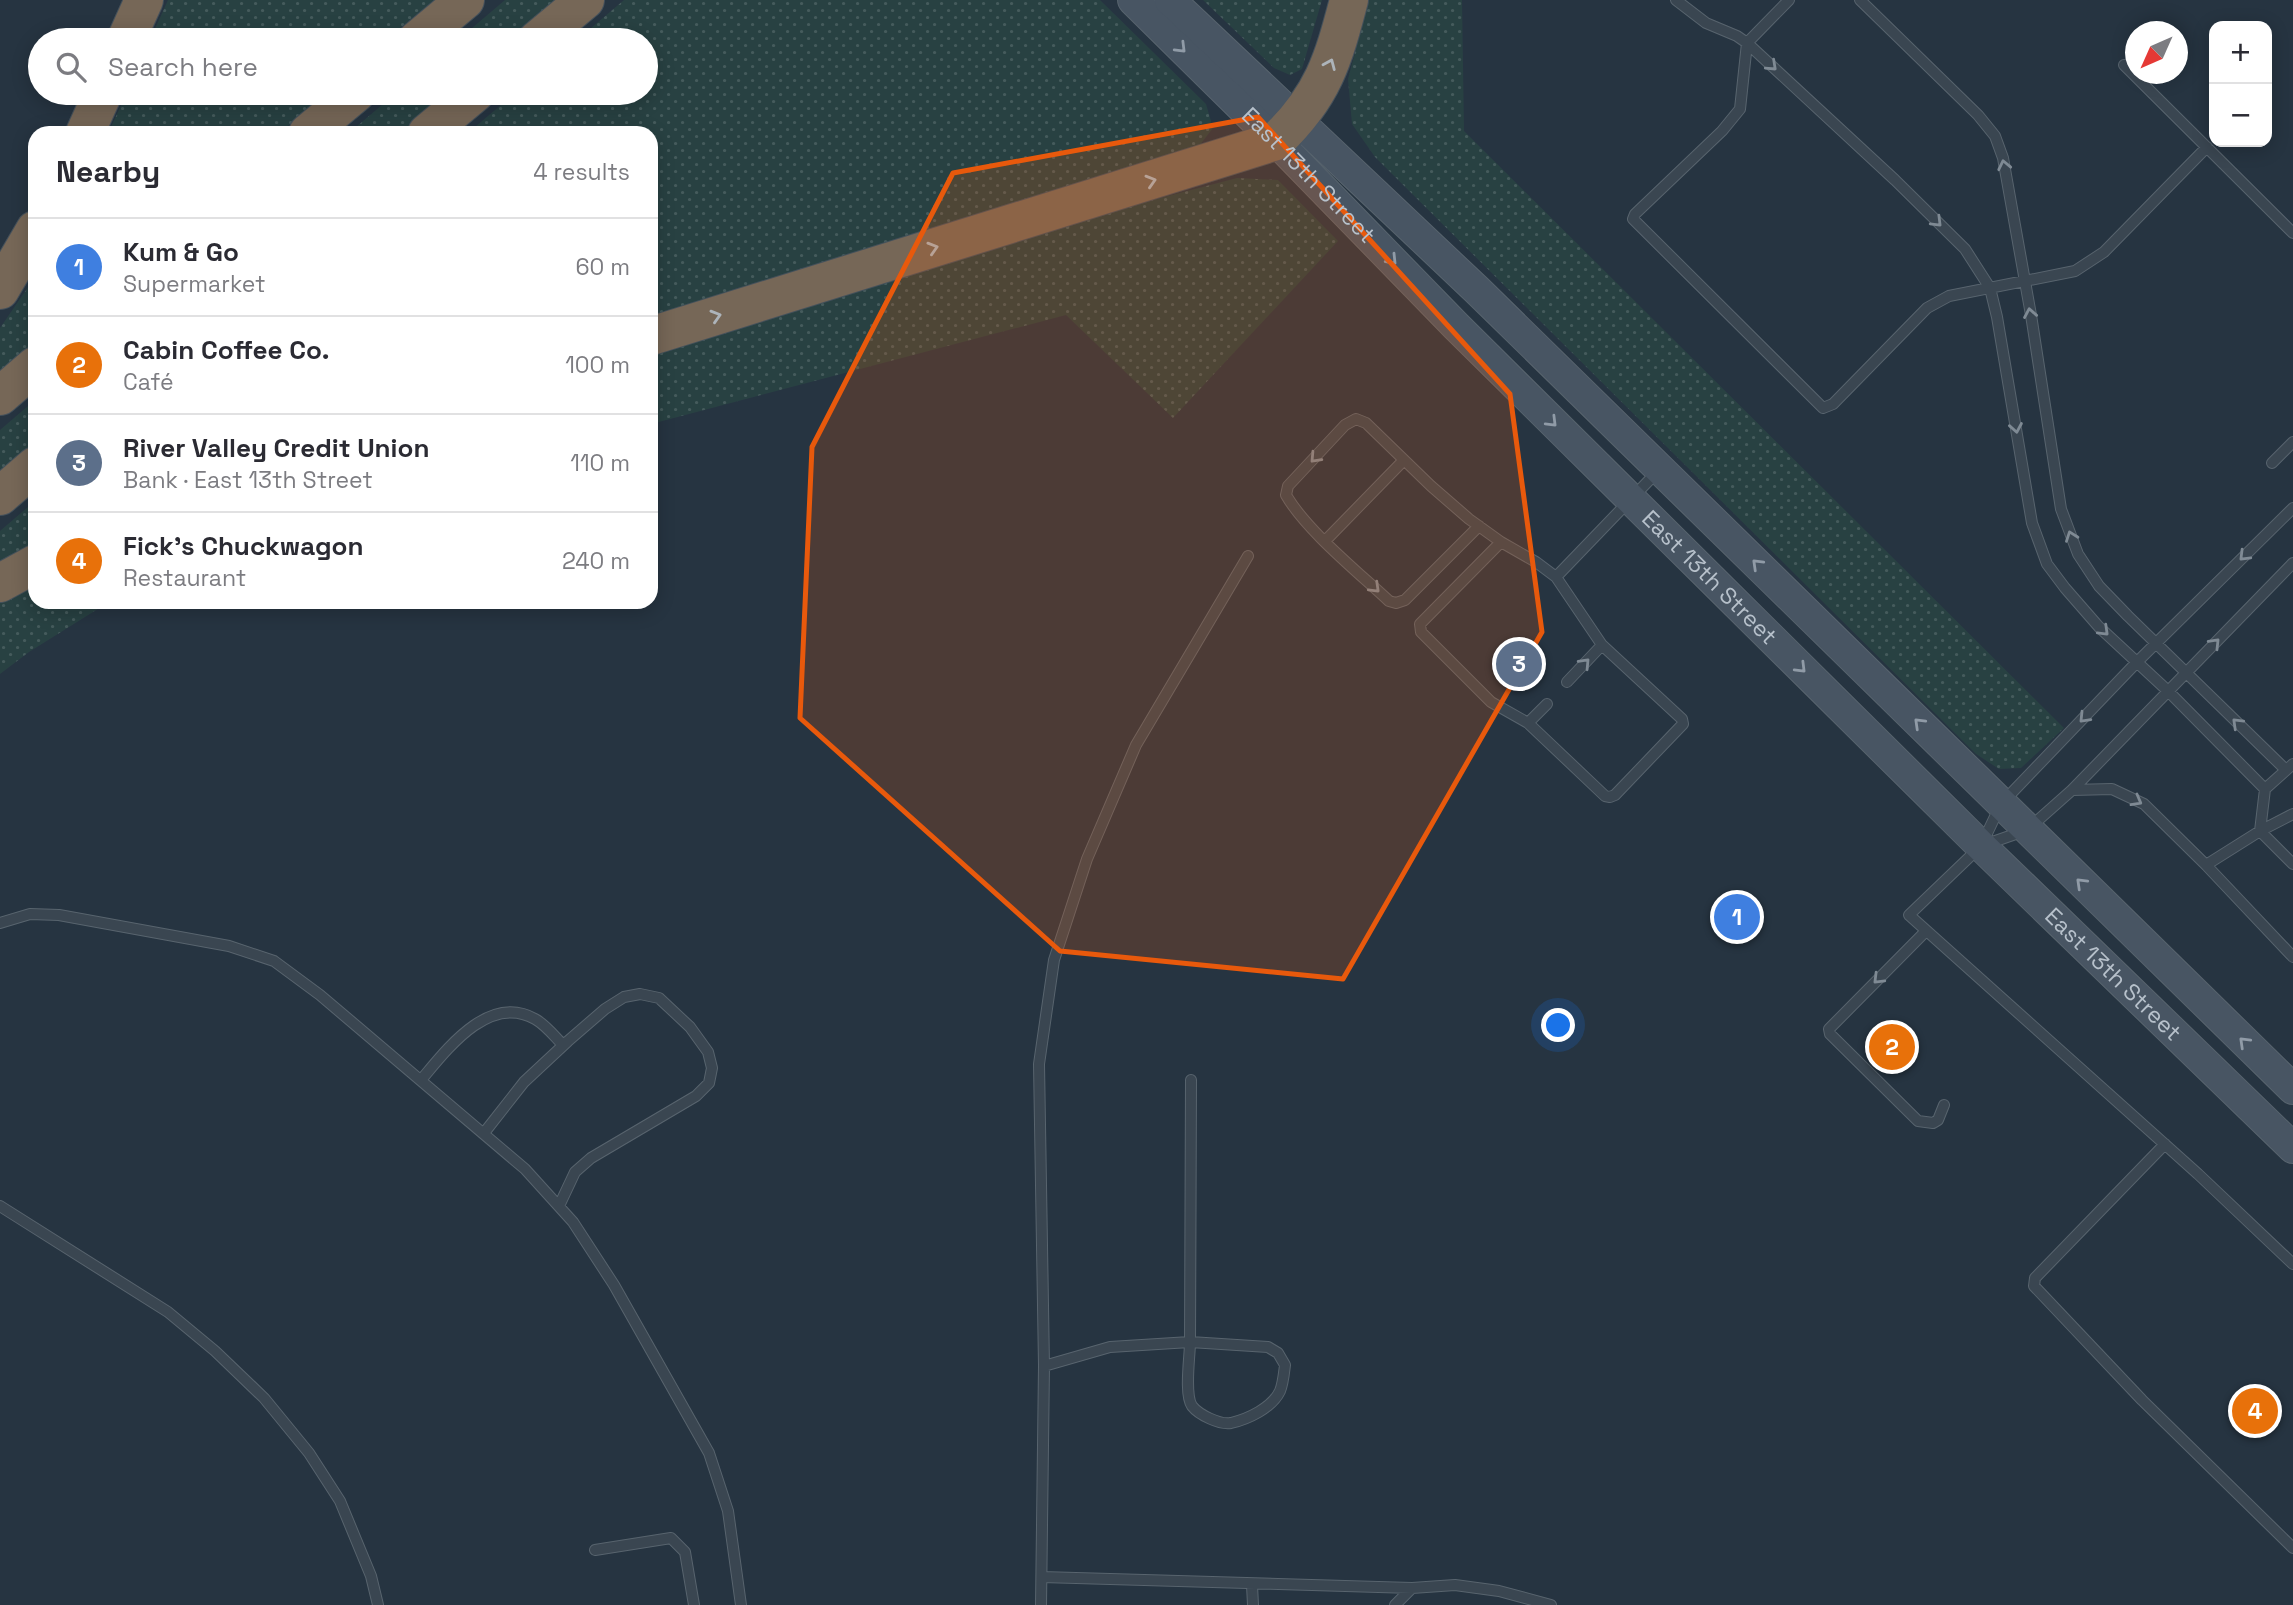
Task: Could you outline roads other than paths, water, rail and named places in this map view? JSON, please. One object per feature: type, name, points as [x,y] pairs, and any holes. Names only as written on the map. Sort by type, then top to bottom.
[{"type":"highway","points":[[131,28],[144,0]]},
{"type":"highway","points":[[431,28],[465,0]]},
{"type":"highway","points":[[551,28],[585,0]]},
{"type":"highway","points":[[658,334],[1286,131],[1320,88],[1336,48],[1349,0]]},
{"type":"highway","points":[[88,126],[98,105]]},
{"type":"highway","points":[[317,126],[342,105]]},
{"type":"highway","points":[[435,126],[461,105]]},
{"type":"highway","points":[[0,290],[28,242]]},
{"type":"highway","points":[[0,396],[28,372]]},
{"type":"highway","points":[[0,496],[28,472]]},
{"type":"highway","points":[[0,583],[28,568]]},
{"type":"main road","name":"East 13th Street","points":[[1133,0],[1477,290],[2293,1089]]},
{"type":"main road","name":"East 13th Street","points":[[1170,0],[1455,326],[1981,846],[2293,1148]]},
{"type":"lane","points":[[1676,0],[1706,23],[1747,43],[1965,249],[1990,288],[2032,523],[2047,564],[2064,588],[2099,627],[2168,691],[2265,789]]},
{"type":"lane","points":[[1789,0],[1747,43],[1740,109],[1722,131],[1635,214],[1633,219],[1823,408],[1833,404],[1927,309],[1949,296],[2075,271],[2104,252],[2207,147]]},
{"type":"lane","points":[[1860,0],[1978,115],[1995,136],[2003,158],[2061,509],[2078,554],[2099,586],[2186,673],[2290,767],[2265,789],[2260,831]]},
{"type":"lane","points":[[2124,65],[2293,233]]},
{"type":"lane","points":[[1479,526],[1405,600],[1395,603],[1389,601],[1325,541],[1292,506],[1286,495],[1288,486],[1345,425],[1356,419],[1366,422],[1404,460],[1479,526],[1556,577],[1602,645],[1678,714],[1683,724],[1615,795],[1605,796],[1528,723],[1491,702],[1421,632],[1420,624],[1501,542]]},
{"type":"lane","points":[[2272,463],[2293,442]]},
{"type":"lane","points":[[1325,541],[1404,460]]},
{"type":"lane","points":[[1556,577],[1660,469]]},
{"type":"lane","points":[[2293,508],[2137,662],[2001,804],[1981,846],[1909,915],[2165,1144],[2293,1264]]},
{"type":"lane","points":[[1041,1605],[1044,1366],[1039,1064],[1054,960],[1087,859],[1136,745],[1248,556]]},
{"type":"lane","points":[[1981,846],[2027,830],[2071,790],[2293,563]]},
{"type":"lane","points":[[1567,682],[1602,645]]},
{"type":"lane","points":[[1528,723],[1547,704]]},
{"type":"lane","points":[[2071,790],[2112,789],[2144,804],[2293,957]]},
{"type":"lane","points":[[2206,866],[2260,831],[2293,814]]},
{"type":"lane","points":[[2260,831],[2293,864]]},
{"type":"lane","points":[[0,923],[30,914],[59,915],[229,946],[274,961],[320,995],[525,1168],[573,1222],[614,1285],[709,1453],[728,1511],[741,1605]]},
{"type":"lane","points":[[1926,930],[1829,1029],[1830,1034],[1918,1121],[1933,1123],[1938,1120],[1944,1105]]},
{"type":"lane","points":[[484,1133],[524,1082],[605,1009],[624,997],[640,994],[659,998],[690,1027],[708,1052],[712,1068],[709,1083],[696,1096],[591,1158],[575,1172],[559,1206]]},
{"type":"lane","points":[[421,1080],[466,1032],[494,1014],[512,1012],[536,1019],[564,1045]]},
{"type":"lane","points":[[1044,1366],[1110,1347],[1190,1342],[1268,1347],[1278,1353],[1285,1365],[1280,1391],[1269,1406],[1228,1424],[1202,1415],[1192,1406],[1189,1396],[1190,1342],[1191,1080]]},
{"type":"lane","points":[[2165,1144],[2035,1278],[2034,1286],[2142,1400],[2293,1548]]},
{"type":"lane","points":[[0,1206],[168,1312],[215,1351],[264,1398],[309,1453],[340,1502],[370,1576],[378,1605]]},
{"type":"lane","points":[[595,1550],[671,1538],[685,1552],[694,1605]]},
{"type":"lane","points":[[1042,1577],[1252,1585],[1412,1588],[1455,1585],[1499,1591],[1551,1605]]},
{"type":"lane","points":[[1252,1585],[1253,1605]]},
{"type":"lane","points":[[1395,1605],[1412,1588]]},
{"type":"place","name":"River Valley Credit Union","points":[[1519,664]]},
{"type":"place","name":"Kum & Go","points":[[1737,917]]},
{"type":"place","name":"Cabin Coffee Co.","points":[[1892,1047]]},
{"type":"place","name":"Fick's Chuckwagon","points":[[2255,1411]]}]
